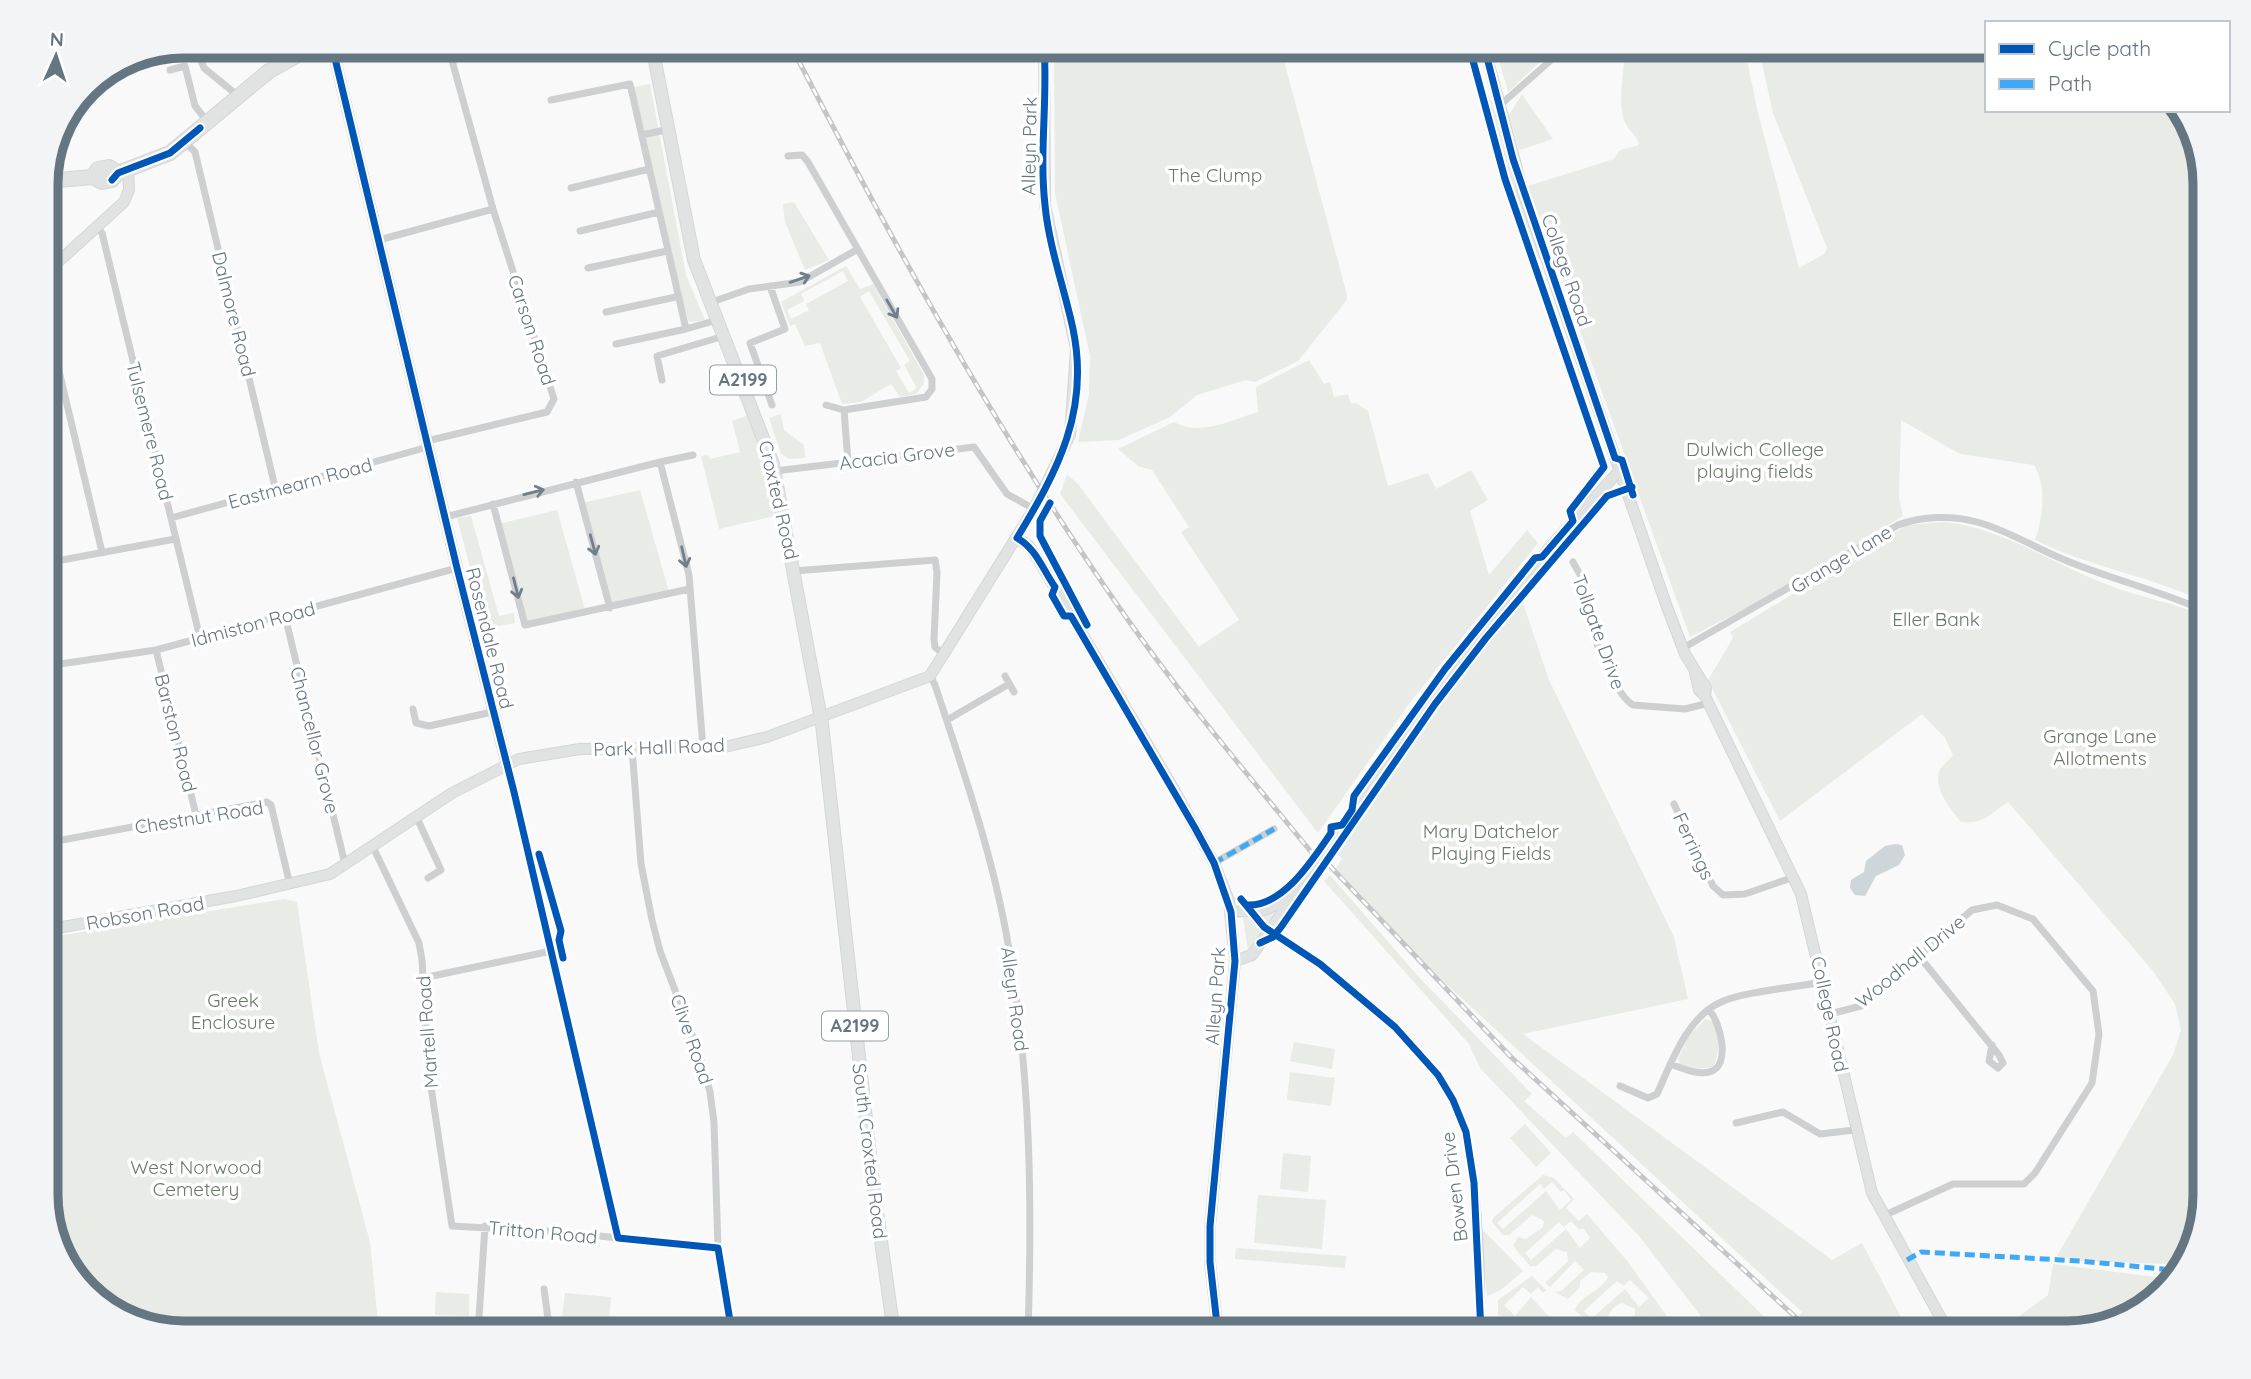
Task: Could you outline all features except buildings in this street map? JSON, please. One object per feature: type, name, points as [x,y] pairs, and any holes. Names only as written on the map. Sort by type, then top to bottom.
[{"type":"highway","points":[[58,180],[93,177],[98,169],[108,167],[123,171],[161,158],[185,142],[237,95],[293,58]]},
{"type":"main road","name":"Croxted Road","points":[[655,58],[690,244],[709,303],[766,439],[775,471],[821,717]]},
{"type":"main road","name":"South Croxted Road","points":[[821,717],[874,1191],[892,1321]]},
{"type":"street","points":[[200,58],[205,68],[237,95]]},
{"type":"street","name":"Rosendale Road","points":[[335,58],[507,765],[618,1238]]},
{"type":"street","name":"Carson Road","points":[[428,444],[547,412],[554,399],[493,209],[451,58]]},
{"type":"street","name":"Alleyn Park","points":[[1044,58],[1045,205],[1074,336],[1076,381],[1070,435],[1017,538],[1029,546],[1039,561],[1214,863],[1231,912],[1235,961],[1210,1226],[1210,1262],[1217,1321]]},
{"type":"street","name":"College Road","points":[[1487,58],[1520,183],[1618,472],[1683,648],[1695,673],[1699,690],[1707,699],[1803,900],[1866,1173],[1883,1216],[1942,1321]]},
{"type":"street","points":[[1499,106],[1553,58]]},
{"type":"street","points":[[170,70],[185,66],[195,106],[207,121]]},
{"type":"street","points":[[551,100],[631,83],[676,297],[686,328]]},
{"type":"street","points":[[642,135],[670,129]]},
{"type":"street","name":"Dalmore Road","points":[[185,142],[195,152],[276,491]]},
{"type":"street","points":[[788,156],[802,155],[808,162],[932,379],[932,389],[926,397],[844,410],[826,405]]},
{"type":"street","points":[[570,188],[649,169]]},
{"type":"street","points":[[58,261],[125,200],[130,181],[123,171]]},
{"type":"street","points":[[379,240],[493,209]]},
{"type":"street","points":[[580,231],[659,212]]},
{"type":"street","name":"Tulsemere Road","points":[[96,225],[102,233],[200,638]]},
{"type":"street","points":[[709,303],[769,286],[800,282],[858,250]]},
{"type":"street","points":[[588,268],[667,251]]},
{"type":"street","points":[[769,286],[785,330],[750,343],[772,405]]},
{"type":"street","points":[[606,312],[676,297]]},
{"type":"street","points":[[616,344],[717,320]]},
{"type":"street","points":[[662,380],[657,356],[724,336]]},
{"type":"street","points":[[58,367],[102,552]]},
{"type":"street","points":[[844,410],[848,462]]},
{"type":"street","name":"Eastmearn Road","points":[[171,518],[276,491],[428,444]]},
{"type":"street","name":"Acacia Grove","points":[[775,471],[974,447],[1007,494],[1034,509]]},
{"type":"street","points":[[445,517],[576,482],[694,455]]},
{"type":"street","points":[[660,462],[689,575],[703,748]]},
{"type":"street","points":[[1235,961],[1252,956],[1381,768],[1480,634],[1596,494],[1618,472]]},
{"type":"street","points":[[576,482],[610,608]]},
{"type":"street","points":[[493,505],[525,625],[689,589]]},
{"type":"street","name":"Grange Lane","points":[[1683,648],[1898,525],[1941,517],[1977,522],[2075,564],[2155,590],[2193,606]]},
{"type":"street","points":[[929,676],[1017,538]]},
{"type":"street","points":[[58,561],[175,539]]},
{"type":"street","points":[[794,571],[935,560],[937,572],[934,640],[935,647],[944,655]]},
{"type":"street","name":"Tollgate Drive","points":[[1573,562],[1586,587],[1586,606],[1619,694],[1633,705],[1685,709],[1707,699]]},
{"type":"street","name":"Idmiston Road","points":[[58,664],[156,650],[457,568]]},
{"type":"street","name":"Chancellor Grove","points":[[285,616],[345,864]]},
{"type":"street","name":"Barston Road","points":[[156,650],[196,815]]},
{"type":"street","name":"Park Hall Road","points":[[290,885],[330,874],[452,793],[519,759],[580,749],[703,748],[751,741],[929,676]]},
{"type":"street","name":"Alleyn Road","points":[[929,676],[947,720],[989,856],[1013,972],[1029,1138],[1031,1221],[1028,1321]]},
{"type":"street","points":[[947,720],[1007,680],[1014,692]]},
{"type":"street","points":[[413,709],[416,723],[429,726],[492,712]]},
{"type":"street","name":"Clive Road","points":[[632,748],[641,864],[654,927],[699,1053],[712,1102],[718,1248],[730,1321]]},
{"type":"street","name":"Chestnut Road","points":[[58,840],[270,803],[290,885]]},
{"type":"street","name":"Ferrings","points":[[1674,804],[1713,886],[1723,895],[1745,894],[1794,877]]},
{"type":"street","points":[[417,818],[441,870],[428,878]]},
{"type":"street","points":[[1214,863],[1274,830]]},
{"type":"street","name":"Martell Road","points":[[373,847],[419,943],[428,1067],[452,1226]]},
{"type":"street","name":"Robson Road","points":[[58,928],[290,885]]},
{"type":"street","points":[[1231,912],[1264,910],[1292,898]]},
{"type":"street","name":"Woodhall Drive","points":[[1830,1014],[1861,1006],[1972,911],[1984,906],[2009,907],[2033,919],[2093,991],[2099,1034],[2092,1083],[2024,1184],[1953,1184],[1883,1216]]},
{"type":"street","points":[[1290,942],[1296,934]]},
{"type":"street","name":"Bowen Drive","points":[[1279,937],[1290,942],[1395,1027],[1443,1082],[1453,1100],[1466,1132],[1474,1183],[1479,1321]]},
{"type":"street","points":[[423,978],[551,951]]},
{"type":"street","points":[[1919,956],[1992,1045]]},
{"type":"street","points":[[1620,1086],[1648,1098],[1653,1096],[1699,1017],[1721,1002],[1822,982]]},
{"type":"street","points":[[1670,1064],[1692,1072],[1707,1072],[1716,1068],[1721,1061],[1721,1038],[1717,1019],[1710,1011]]},
{"type":"street","points":[[1737,1123],[1783,1112],[1820,1134],[1855,1130]]},
{"type":"street","name":"Tritton Road","points":[[452,1226],[485,1226],[718,1248]]},
{"type":"street","points":[[479,1321],[485,1226]]},
{"type":"street","points":[[544,1289],[548,1321]]},
{"type":"green space","name":"The Clump","points":[[1054,58],[1283,58],[1347,300],[1298,361],[1255,382],[1246,380],[1197,395],[1170,417],[1119,440],[1078,442],[1089,394],[1090,356],[1055,193]]},
{"type":"green space","points":[[1498,58],[1544,58],[1508,92]]},
{"type":"green space","name":"Dulwich College playing fields","points":[[1624,58],[1747,58],[1758,113],[1799,268],[1824,254],[1827,248],[1773,113],[1761,58],[1985,58],[1985,112],[2170,112],[2187,143],[2193,176],[2193,597],[2035,540],[2040,522],[2042,492],[2034,465],[1960,454],[1901,420],[1899,497],[1903,516],[1772,595],[1690,637],[1528,186],[1614,159],[1620,150],[1639,145],[1624,121],[1621,93]]},
{"type":"green space","points":[[1480,82],[1492,102],[1540,257],[1537,262],[1505,173]]},
{"type":"green space","points":[[650,84],[686,275],[705,320],[689,322],[680,296],[634,87]]},
{"type":"green space","points":[[1522,94],[1553,139],[1519,150],[1509,115]]},
{"type":"green space","points":[[794,202],[829,260],[805,270],[785,222],[783,204]]},
{"type":"green space","points":[[846,266],[860,289],[873,284],[924,375],[924,383],[916,394],[900,397],[891,384],[861,402],[842,404],[820,343],[805,346],[795,324],[790,326],[781,302]],"holes":[[[843,271],[848,281],[806,304],[809,310],[791,319],[787,310],[804,301],[801,294]],[[869,291],[910,361],[904,365],[917,388],[909,393],[896,371],[901,368],[860,297]]]},
{"type":"green space","points":[[1309,360],[1324,384],[1330,382],[1334,397],[1348,394],[1351,404],[1356,403],[1368,411],[1388,486],[1428,473],[1436,489],[1471,470],[1488,500],[1470,511],[1489,575],[1527,530],[1538,543],[1411,701],[1318,833],[1060,494],[1067,474],[1078,484],[1199,647],[1239,620],[1181,532],[1189,527],[1152,470],[1138,466],[1118,449],[1174,422],[1205,428],[1258,412],[1256,387]]},
{"type":"green space","points":[[752,414],[783,514],[719,529],[701,456],[708,455],[710,459],[740,452],[732,421]]},
{"type":"green space","points":[[781,414],[784,430],[804,445],[805,458],[789,459],[781,454],[769,418]]},
{"type":"green space","points":[[640,490],[669,592],[610,608],[582,503]]},
{"type":"green space","points":[[557,510],[586,613],[525,625],[498,524]]},
{"type":"green space","points":[[471,516],[499,616],[514,613],[515,623],[486,628],[457,518]]},
{"type":"green space","points":[[1944,522],[1989,532],[2097,581],[2193,611],[2193,1195],[2189,1228],[2171,1265],[2080,1261],[2057,1256],[2173,1055],[2181,1030],[2175,1004],[2153,971],[2008,802],[1981,820],[1961,822],[1943,796],[1938,782],[1941,768],[1953,755],[1945,738],[1922,714],[1780,821],[1708,680],[1733,638],[1730,632],[1907,525]]},
{"type":"green space","name":"Mary Datchelor Playing Fields","points":[[1522,600],[1549,680],[1674,937],[1688,999],[1523,1034],[1832,1260],[1862,1243],[1903,1321],[1796,1321],[1802,1312],[1431,970],[1336,868],[1342,859],[1338,852],[1423,726]]},
{"type":"green space","points":[[1330,875],[1417,975],[1532,1094],[1524,1101],[1566,1138],[1573,1132],[1769,1321],[1705,1321],[1639,1236],[1480,1068],[1469,1044],[1324,881]]},
{"type":"green space","name":"West Norwood Cemetery","points":[[284,899],[297,902],[319,1053],[370,1242],[378,1321],[168,1320],[136,1312],[121,1304],[107,1295],[84,1272],[64,1236],[58,1203],[58,936]]},
{"type":"green space","points":[[1276,910],[1248,950],[1243,918]]},
{"type":"green space","points":[[1706,1019],[1713,1022],[1717,1033],[1718,1051],[1715,1062],[1712,1067],[1695,1069],[1680,1064],[1678,1059],[1689,1036]]},
{"type":"green space","points":[[1294,1042],[1335,1049],[1332,1069],[1290,1061]]},
{"type":"green space","points":[[1290,1072],[1335,1078],[1331,1106],[1287,1100]]},
{"type":"green space","points":[[1525,1124],[1551,1153],[1536,1167],[1510,1138]]},
{"type":"green space","points":[[1283,1153],[1311,1156],[1308,1192],[1280,1189]]},
{"type":"green space","points":[[1543,1175],[1554,1178],[1574,1199],[1566,1208],[1579,1221],[1587,1214],[1628,1262],[1670,1321],[1656,1321],[1652,1316],[1646,1321],[1639,1318],[1629,1321],[1635,1315],[1635,1309],[1622,1303],[1613,1308],[1608,1321],[1586,1321],[1575,1310],[1581,1301],[1605,1282],[1608,1277],[1605,1273],[1591,1272],[1580,1281],[1580,1287],[1568,1299],[1555,1292],[1561,1291],[1584,1270],[1575,1261],[1550,1287],[1545,1283],[1568,1261],[1567,1252],[1556,1249],[1536,1266],[1530,1266],[1513,1246],[1518,1237],[1526,1239],[1543,1227],[1544,1221],[1532,1215],[1509,1235],[1503,1235],[1492,1222],[1494,1217]],"holes":[[[1552,1182],[1561,1192],[1564,1190],[1571,1200],[1560,1210],[1546,1191],[1503,1229],[1497,1223],[1540,1184],[1544,1189]],[[1571,1221],[1580,1230],[1583,1228],[1590,1238],[1580,1248],[1566,1229],[1531,1260],[1525,1253],[1559,1222],[1564,1227]],[[1630,1280],[1649,1298],[1639,1307],[1625,1289],[1591,1319],[1584,1311],[1617,1281],[1623,1286]]]},
{"type":"green space","points":[[1258,1195],[1326,1200],[1322,1249],[1254,1243]]},
{"type":"green space","points":[[1484,1231],[1523,1271],[1501,1290],[1487,1296],[1481,1235]]},
{"type":"green space","points":[[1236,1248],[1346,1256],[1345,1268],[1235,1259]]},
{"type":"green space","points":[[2053,1264],[2162,1278],[2130,1304],[2100,1317],[2067,1321],[2012,1321],[2048,1295]]},
{"type":"green space","points":[[1532,1276],[1546,1290],[1543,1293],[1538,1287],[1531,1294],[1523,1287],[1504,1305],[1515,1316],[1531,1297],[1553,1321],[1520,1321],[1498,1315],[1498,1300]]},
{"type":"green space","points":[[436,1292],[469,1294],[469,1316],[435,1315]]},
{"type":"green space","points":[[565,1293],[611,1297],[609,1321],[562,1318]]},
{"type":"shaded area","points":[[1902,845],[1905,855],[1899,865],[1876,876],[1865,896],[1855,895],[1850,888],[1851,880],[1864,872],[1866,861],[1885,846]]},
{"type":"railway","points":[[797,58],[950,339],[992,411],[1081,551],[1172,680],[1312,853]]},
{"type":"railway","points":[[1329,865],[1511,1057],[1800,1321]]},
{"type":"marked path","points":[[1214,863],[1274,829]]},
{"type":"marked path","points":[[1907,1260],[1921,1252],[2080,1261],[2168,1271]]},
{"type":"cycle path","points":[[335,58],[457,568],[514,792],[618,1238],[718,1248],[730,1321]]},
{"type":"cycle path","points":[[1044,58],[1043,185],[1053,252],[1073,329],[1077,386],[1074,413],[1067,438],[1045,488],[1017,538],[1024,542],[1039,560],[1055,587],[1052,595],[1064,616],[1071,616],[1195,828],[1214,863],[1231,912],[1235,961],[1210,1226],[1210,1262],[1217,1321]]},
{"type":"cycle path","points":[[1248,905],[1274,898],[1285,890],[1316,855],[1331,833],[1331,827],[1342,825],[1352,810],[1354,796],[1445,669],[1535,558],[1542,557],[1573,521],[1570,511],[1604,467],[1505,179],[1472,58]]},
{"type":"cycle path","points":[[1487,58],[1513,159],[1615,458],[1622,460],[1633,495]]},
{"type":"cycle path","points":[[112,180],[118,173],[170,153],[200,128]]},
{"type":"cycle path","points":[[1260,943],[1273,937],[1281,927],[1435,704],[1486,638],[1607,496],[1632,487]]},
{"type":"cycle path","points":[[1050,503],[1040,521],[1040,536],[1087,625]]},
{"type":"cycle path","points":[[539,854],[561,931],[559,940],[563,958]]},
{"type":"cycle path","points":[[1241,899],[1264,927],[1320,964],[1395,1027],[1438,1075],[1453,1100],[1466,1132],[1474,1183],[1480,1321]]},
{"type":"park label","name":"Eller Bank","points":[[1936,619]]},
{"type":"park label","name":"Grange Lane Allotments","points":[[2100,747]]},
{"type":"park label","name":"Greek Enclosure","points":[[233,1011]]}]
